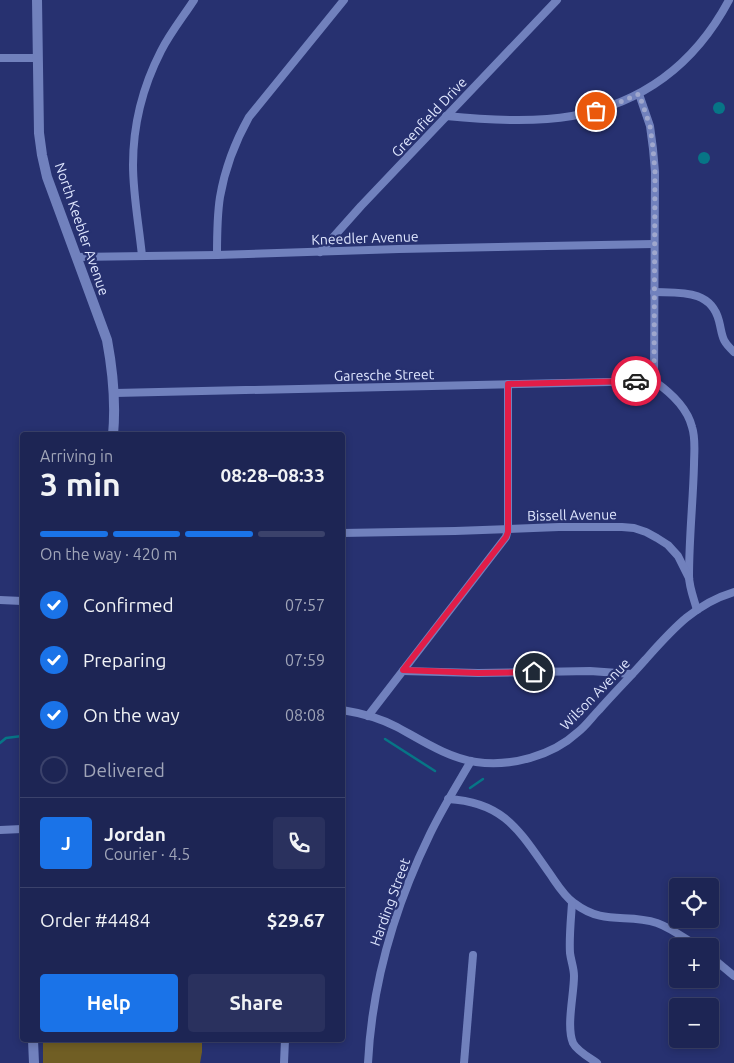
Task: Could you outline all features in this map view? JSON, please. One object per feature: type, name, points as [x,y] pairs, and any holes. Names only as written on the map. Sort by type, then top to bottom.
[{"type":"street","name":"North Keebler Avenue","points":[[37,0],[38,121],[42,155],[47,177],[107,340],[115,393],[113,432]]},
{"type":"street","points":[[142,256],[133,163],[138,116],[152,71],[162,51],[194,0]]},
{"type":"street","points":[[217,255],[220,198],[229,159],[238,136],[249,117],[344,0]]},
{"type":"street","name":"Greenfield Drive","points":[[320,252],[557,0]]},
{"type":"street","points":[[446,116],[510,120],[551,118],[596,111],[620,102],[639,94],[678,67],[694,52],[712,30],[729,0]]},
{"type":"street","points":[[0,58],[38,58]]},
{"type":"street","points":[[639,94],[650,126],[655,172],[654,381],[675,398],[693,427],[693,487],[689,578],[697,610]]},
{"type":"street","name":"Kneedler Avenue","points":[[76,257],[654,244]]},
{"type":"street","points":[[654,292],[690,293],[706,301],[717,316],[721,335],[734,352]]},
{"type":"street","name":"Garesche Street","points":[[115,393],[654,381]]},
{"type":"street","points":[[368,716],[506,537],[508,529],[508,384]]},
{"type":"street","name":"Bissell Avenue","points":[[345,533],[634,528],[652,535],[668,545],[678,556],[689,578]]},
{"type":"street","name":"Wilson Avenue","points":[[345,711],[368,716],[396,726],[436,748],[471,761],[493,763],[526,759],[557,747],[579,732],[674,627],[714,600],[734,592]]},
{"type":"street","points":[[0,600],[20,600]]},
{"type":"street","points":[[403,670],[478,673],[590,671],[632,674]]},
{"type":"street","name":"Harding Street","points":[[368,1063],[372,1011],[388,941],[398,911],[430,834],[471,761]]},
{"type":"street","points":[[448,799],[475,802],[488,807],[511,822],[567,898],[582,909],[606,918],[634,919],[659,924],[683,938]]},
{"type":"street","points":[[0,830],[20,829]]},
{"type":"street","points":[[572,902],[570,955],[574,968],[571,1027],[573,1043],[597,1063]]},
{"type":"street","points":[[464,1063],[473,955]]},
{"type":"street","points":[[719,964],[734,976]]},
{"type":"street","points":[[33,1042],[34,1063]]},
{"type":"street","points":[[284,1063],[285,1042]]},
{"type":"shaded area","points":[[717,102],[721,102],[725,108],[721,114],[717,114],[713,110],[713,106]]},
{"type":"shaded area","points":[[702,152],[706,152],[710,158],[706,164],[702,164],[698,160],[698,156]]},
{"type":"shaded area","points":[[43,1042],[202,1042],[200,1063],[43,1063]]},
{"type":"waterway","points":[[0,743],[6,738],[20,736]]},
{"type":"waterway","points":[[385,739],[435,771]]},
{"type":"waterway","points":[[470,788],[483,779]]},
{"type":"way so far","points":[[596,111],[639,94],[650,126],[655,172],[654,381],[636,381]]},
{"type":"route","points":[[534,672],[478,673],[403,670],[508,532],[508,384],[636,381]]}]
